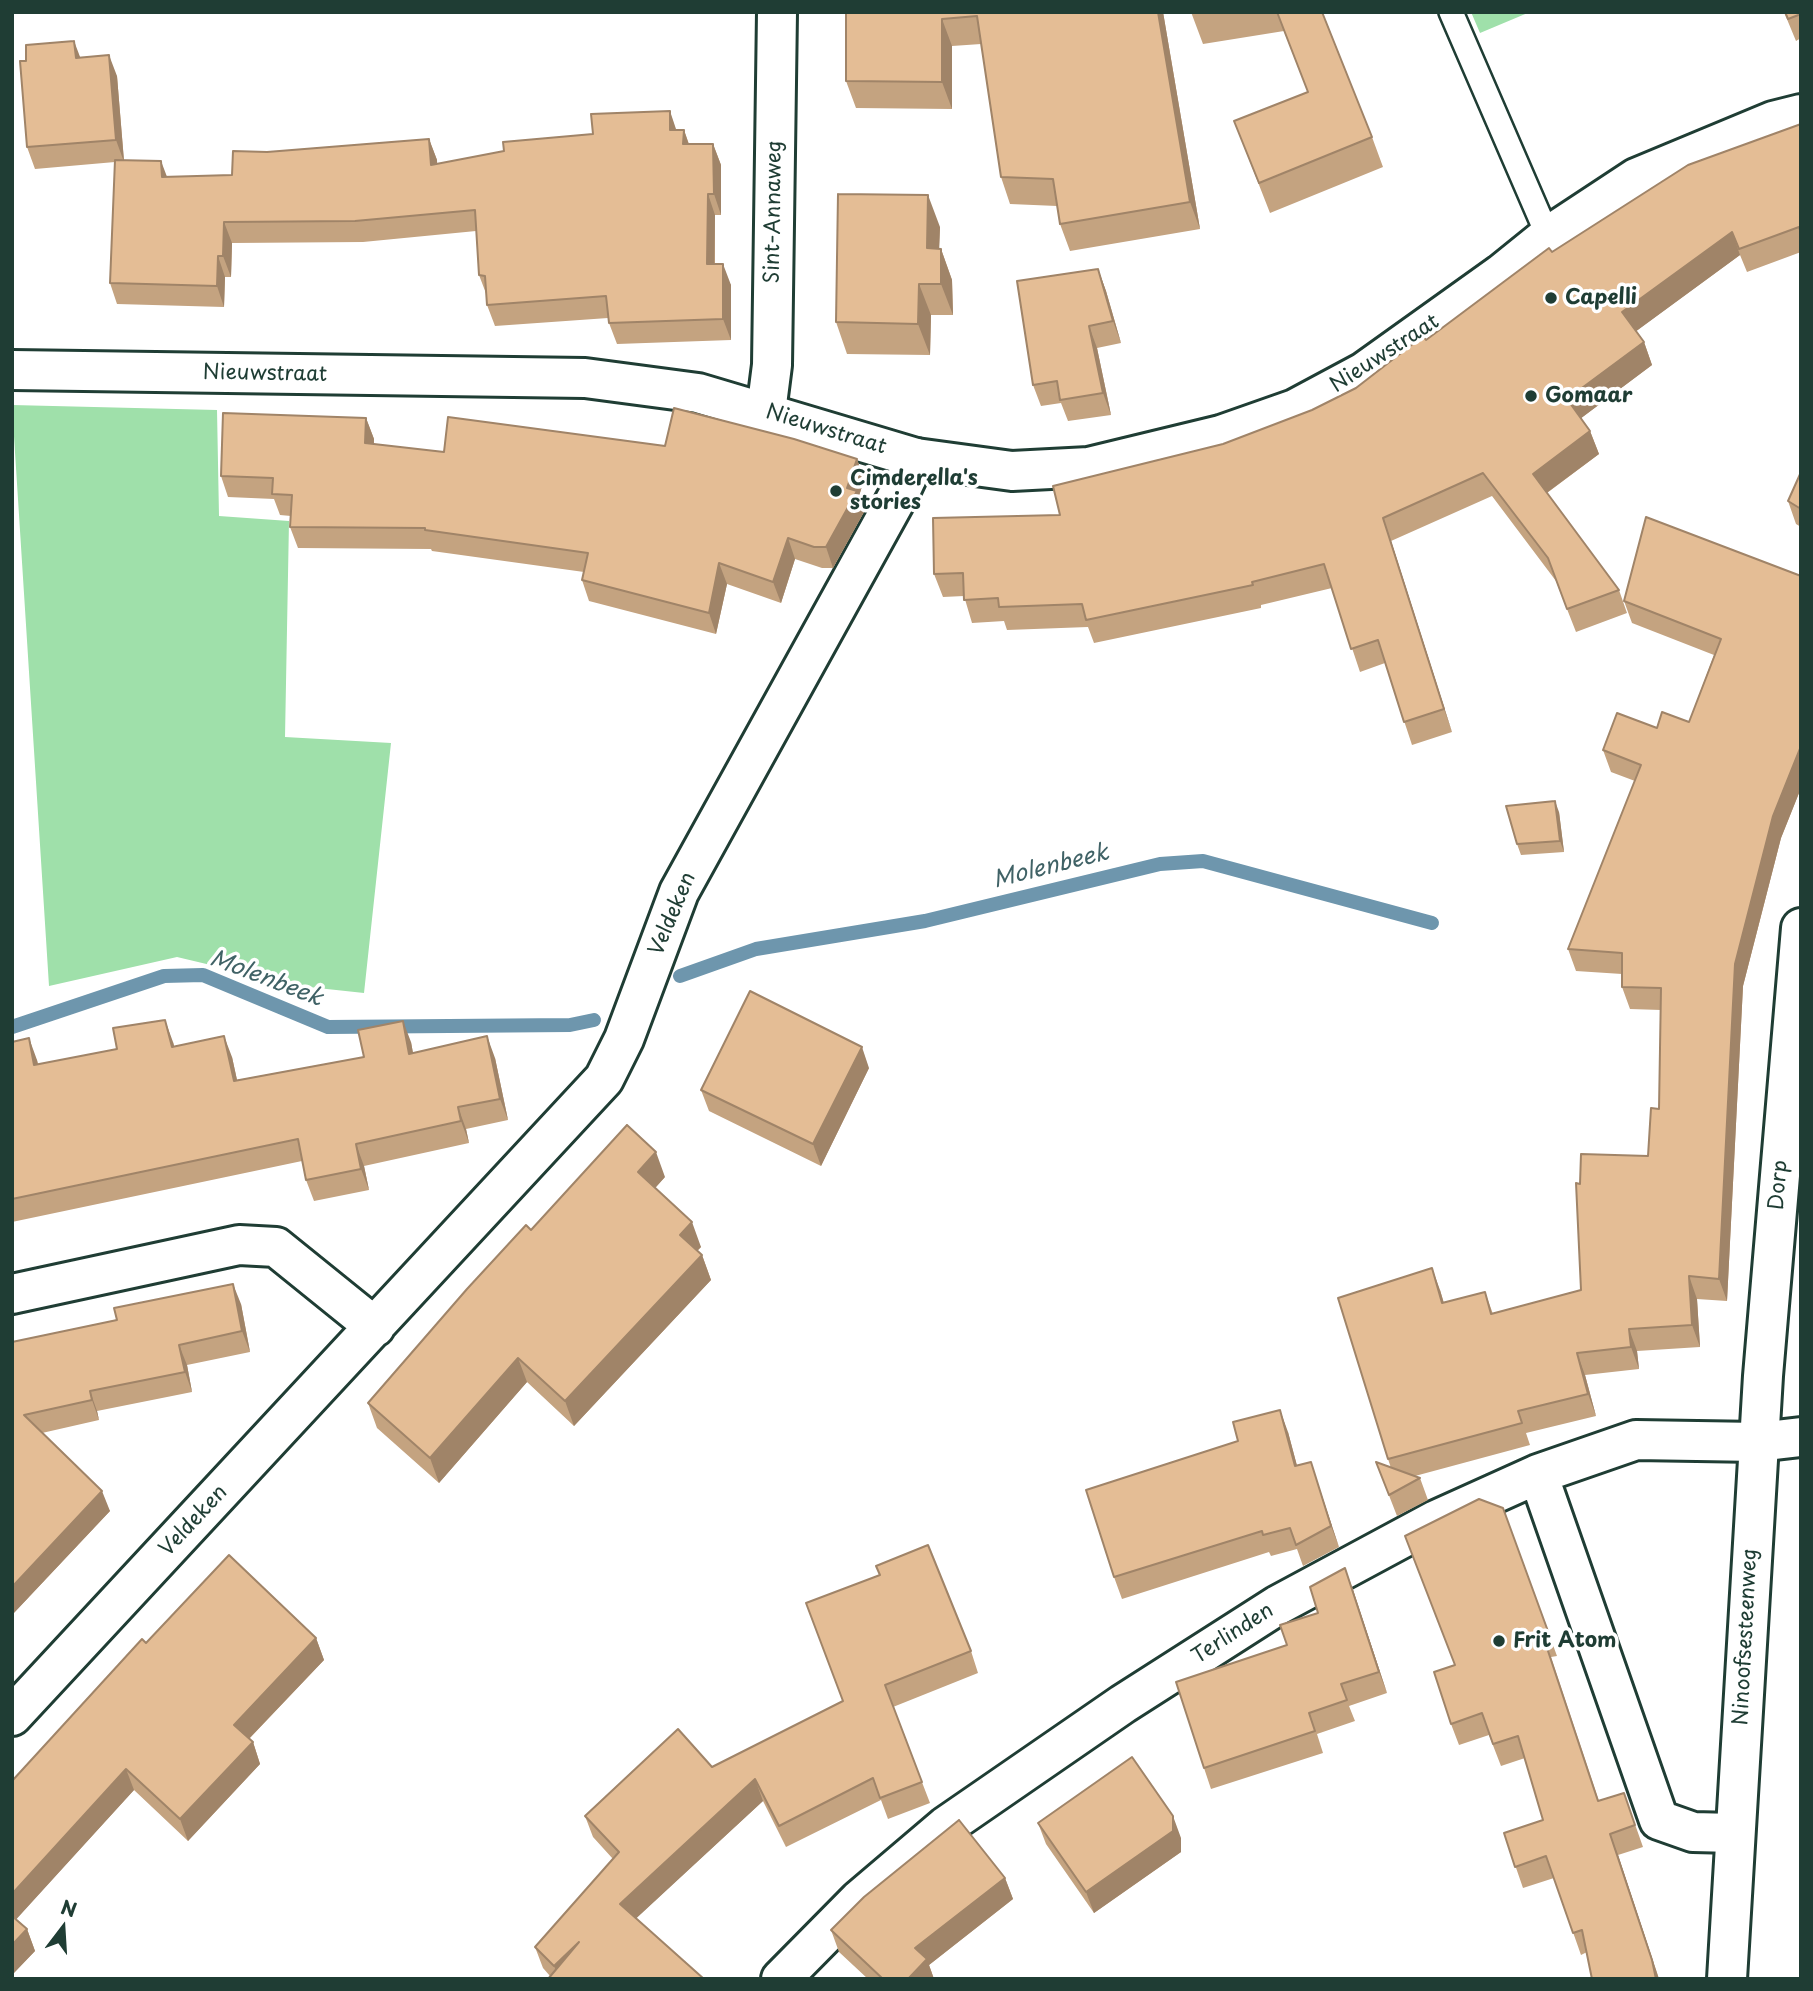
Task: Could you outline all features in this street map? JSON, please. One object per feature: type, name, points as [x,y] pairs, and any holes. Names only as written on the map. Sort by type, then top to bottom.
[{"type":"street","name":"Sint-Annaweg","points":[[766,412],[772,365],[777,12]]},
{"type":"street","name":"Nieuwstraat","points":[[12,370],[585,378],[698,393],[916,458],[1012,471],[1089,467],[1245,427],[1295,409],[1364,372],[1501,274],[1548,236],[1636,178],[1773,121],[1801,114]]},
{"type":"street","name":"Veldeken","points":[[12,1716],[604,1079],[624,1039],[679,892],[901,492],[916,458]]},
{"type":"street","name":"Dorp","points":[[1758,1442],[1801,928]]},
{"type":"street","points":[[12,1294],[239,1245],[276,1247],[375,1327]]},
{"type":"street","name":"Terlinden","points":[[781,1979],[810,1947],[918,1849],[1123,1704],[1278,1605],[1436,1520],[1538,1474],[1636,1440],[1758,1442],[1801,1437]]},
{"type":"street","name":"Ninoofsesteenweg","points":[[1727,1979],[1758,1442]]},
{"type":"street","points":[[1538,1474],[1659,1820],[1693,1832],[1734,1833]]},
{"type":"lane","points":[[1451,12],[1548,236]]},
{"type":"green space","points":[[1471,12],[1530,12],[1480,33]]},
{"type":"green space","points":[[12,405],[217,410],[219,516],[289,521],[285,737],[391,743],[364,993],[299,986],[177,957],[49,986]]},
{"type":"building","points":[[846,12],[1158,12],[1190,202],[1060,224],[1053,179],[1001,177],[977,16],[942,19],[942,82],[846,81]]},
{"type":"building","points":[[1277,12],[1322,12],[1372,137],[1259,183],[1234,121],[1308,92]]},
{"type":"building","points":[[1785,12],[1801,12],[1801,14],[1788,19]]},
{"type":"building","points":[[74,41],[76,58],[109,55],[116,140],[27,147],[20,61],[26,61],[26,45]]},
{"type":"building","points":[[670,111],[670,130],[684,130],[683,144],[713,144],[714,194],[708,194],[707,264],[723,264],[723,319],[609,323],[606,296],[487,305],[485,276],[479,275],[475,210],[355,221],[224,222],[223,256],[218,256],[217,286],[110,283],[115,160],[161,161],[162,177],[232,175],[233,151],[267,152],[429,139],[431,165],[504,151],[503,142],[593,134],[591,114]]},
{"type":"building","points":[[1801,124],[1801,233],[1799,227],[1739,249],[1732,232],[1622,312],[1644,342],[1567,399],[1590,431],[1533,474],[1619,590],[1567,609],[1548,558],[1483,473],[1383,518],[1444,709],[1404,722],[1378,640],[1351,649],[1324,564],[1252,582],[1253,585],[1086,620],[1082,604],[999,607],[998,598],[964,600],[963,573],[934,574],[933,518],[1060,515],[1053,486],[1223,444],[1312,410],[1356,388],[1423,336],[1426,340],[1549,248],[1552,252],[1688,165]]},
{"type":"building","points":[[838,194],[928,195],[927,248],[941,249],[941,284],[919,284],[918,324],[836,322]]},
{"type":"building","points":[[1098,269],[1113,321],[1089,326],[1103,393],[1060,400],[1057,381],[1033,385],[1017,281]]},
{"type":"building","points":[[674,408],[794,439],[857,459],[847,488],[857,491],[826,547],[814,547],[788,538],[773,582],[719,563],[709,613],[582,580],[588,553],[425,528],[290,527],[292,495],[272,494],[273,478],[221,476],[223,413],[366,418],[365,443],[444,452],[448,417],[665,446]]},
{"type":"building","points":[[1801,472],[1801,509],[1788,501]]},
{"type":"building","points":[[1646,517],[1801,576],[1801,746],[1773,816],[1735,964],[1719,1279],[1689,1276],[1692,1325],[1629,1329],[1631,1347],[1577,1353],[1588,1394],[1518,1411],[1522,1423],[1388,1459],[1338,1298],[1432,1268],[1442,1303],[1485,1292],[1491,1314],[1581,1290],[1576,1183],[1580,1184],[1581,1154],[1648,1156],[1651,1108],[1659,1109],[1661,988],[1622,987],[1622,953],[1568,949],[1641,765],[1603,750],[1617,713],[1657,728],[1662,712],[1689,722],[1721,639],[1624,601]]},
{"type":"building","points":[[1555,801],[1560,841],[1517,844],[1506,806]]},
{"type":"building","points":[[750,991],[862,1047],[813,1144],[701,1090]]},
{"type":"building","points":[[165,1020],[172,1047],[224,1036],[234,1081],[364,1057],[358,1030],[403,1021],[409,1054],[487,1036],[500,1099],[458,1107],[461,1121],[356,1144],[361,1169],[306,1180],[298,1139],[12,1199],[12,1042],[29,1038],[34,1065],[117,1049],[113,1028]]},
{"type":"building","points":[[627,1125],[656,1152],[638,1172],[692,1222],[680,1235],[702,1255],[565,1401],[518,1358],[430,1458],[368,1403],[526,1225],[531,1230]]},
{"type":"building","points":[[233,1284],[242,1331],[179,1345],[185,1372],[90,1391],[92,1400],[24,1415],[102,1491],[12,1587],[12,1342],[117,1320],[114,1308]]},
{"type":"building","points":[[1280,1410],[1295,1466],[1311,1462],[1331,1526],[1296,1545],[1290,1528],[1263,1535],[1262,1531],[1114,1577],[1086,1490],[1238,1441],[1233,1422]]},
{"type":"building","points":[[1376,1462],[1420,1478],[1389,1495]]},
{"type":"building","points":[[1479,1499],[1503,1508],[1549,1634],[1543,1636],[1598,1801],[1624,1793],[1635,1825],[1610,1834],[1656,1979],[1592,1979],[1582,1930],[1573,1933],[1546,1856],[1515,1867],[1504,1833],[1543,1820],[1518,1736],[1493,1744],[1482,1713],[1451,1724],[1434,1672],[1455,1665],[1405,1536]]},
{"type":"building","points":[[928,1545],[971,1651],[885,1685],[922,1782],[880,1798],[873,1778],[779,1826],[755,1779],[620,1904],[704,1979],[548,1979],[579,1942],[554,1966],[535,1947],[619,1852],[585,1816],[678,1729],[712,1767],[843,1701],[806,1603],[880,1575],[876,1566]]},
{"type":"building","points":[[229,1555],[316,1638],[234,1725],[253,1742],[180,1819],[126,1769],[12,1894],[12,1781],[142,1639],[146,1643]]},
{"type":"building","points":[[1345,1568],[1379,1672],[1341,1684],[1347,1700],[1309,1713],[1315,1731],[1204,1768],[1176,1682],[1287,1645],[1280,1625],[1318,1613],[1310,1587]]},
{"type":"building","points":[[1132,1757],[1173,1816],[1173,1831],[1086,1892],[1038,1823]]},
{"type":"building","points":[[959,1820],[1005,1878],[915,1948],[927,1959],[908,1979],[883,1979],[831,1930],[864,1897]]},
{"type":"building","points":[[12,1916],[27,1929],[12,1945]]},
{"type":"waterway","name":"Molenbeek","points":[[680,976],[756,949],[925,921],[1160,864],[1203,861],[1432,923]]},
{"type":"waterway","name":"Molenbeek","points":[[12,1027],[164,976],[203,975],[328,1027],[570,1025],[594,1020]]},
{"type":"place","name":"Capelli","points":[[1551,298]]},
{"type":"place","name":"Gomaar","points":[[1531,396]]},
{"type":"place","name":"Cimderella's stories","points":[[836,491]]},
{"type":"place","name":"Frit Atom","points":[[1499,1641]]}]
